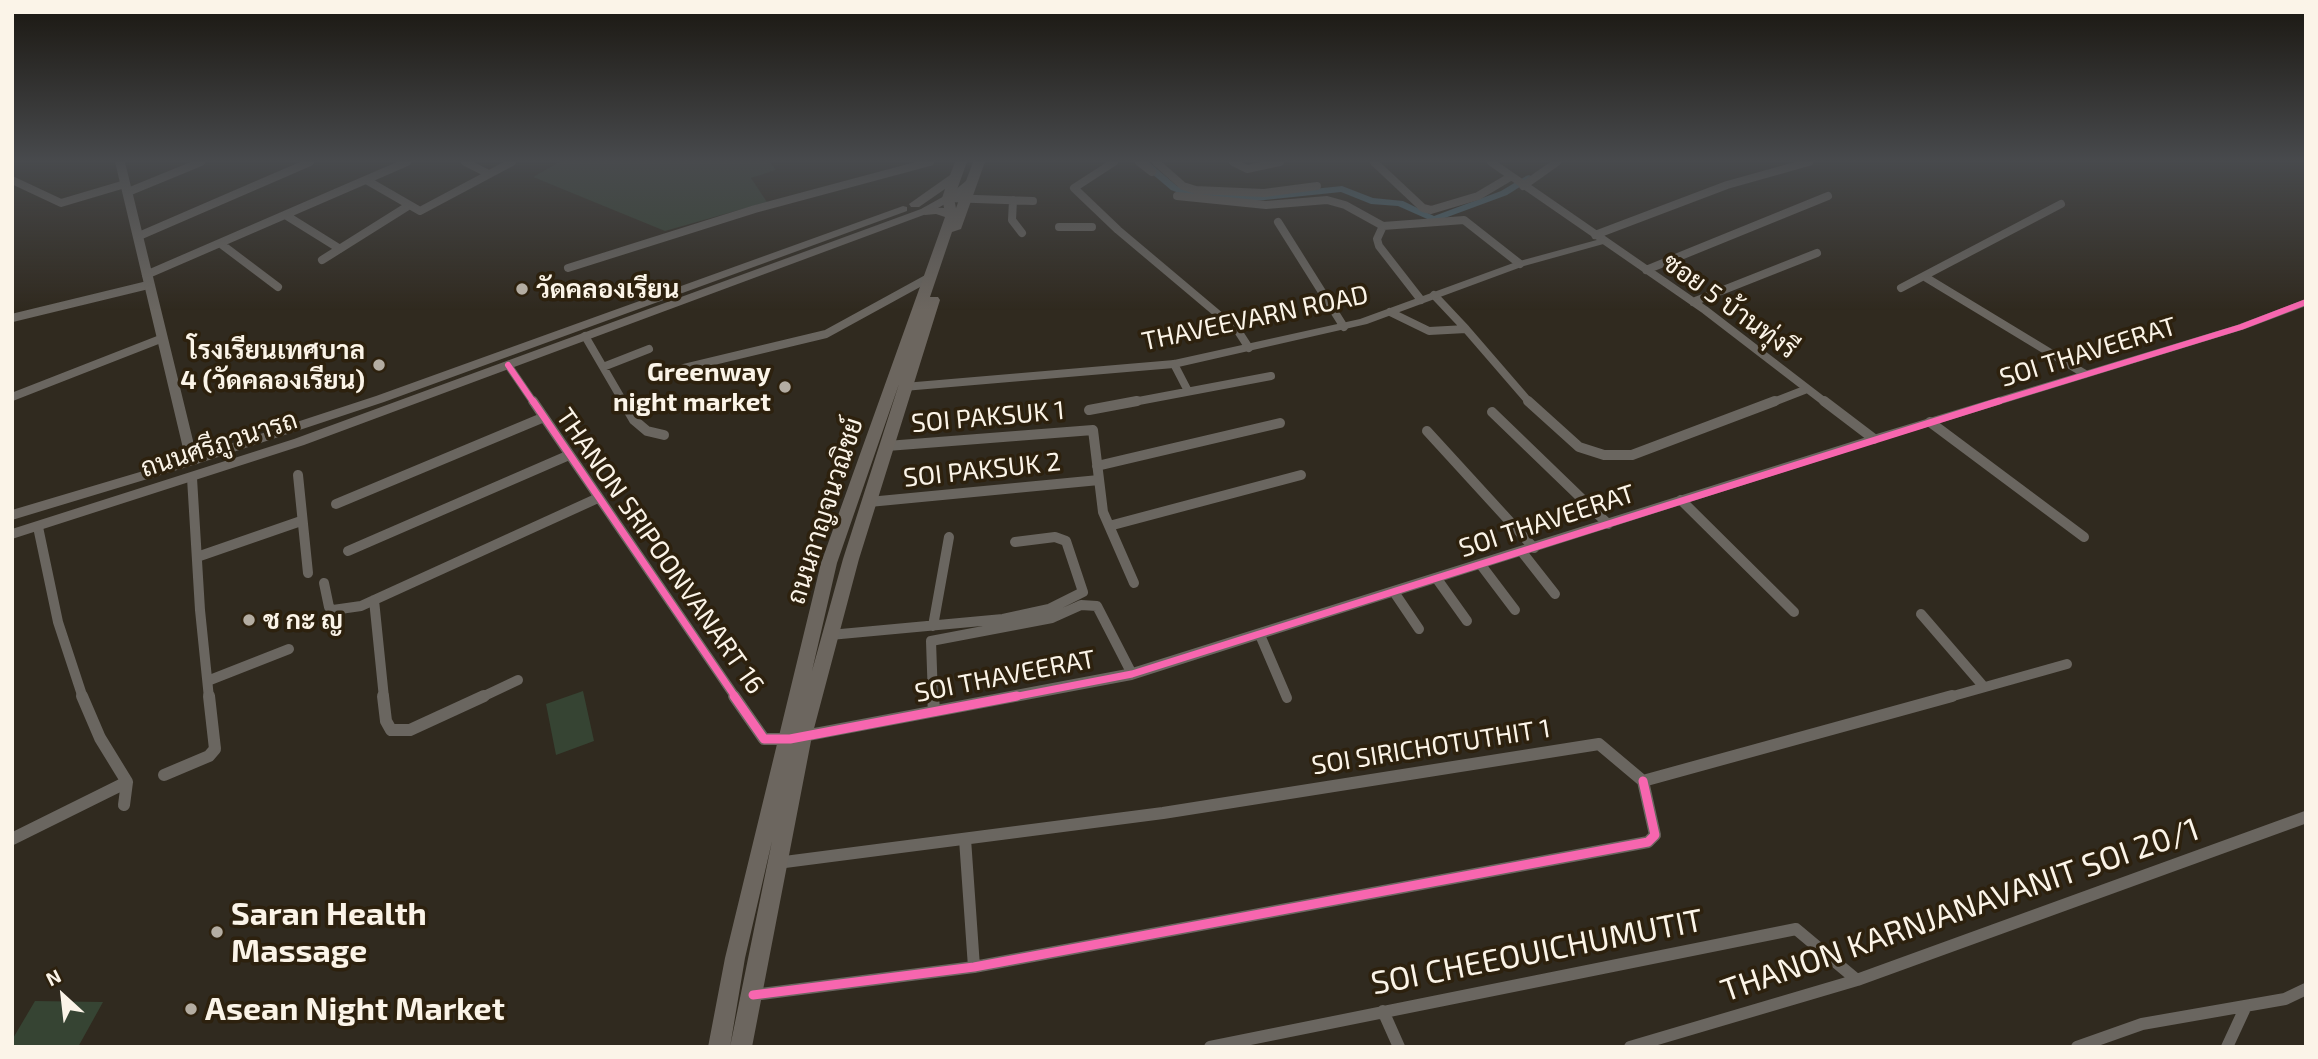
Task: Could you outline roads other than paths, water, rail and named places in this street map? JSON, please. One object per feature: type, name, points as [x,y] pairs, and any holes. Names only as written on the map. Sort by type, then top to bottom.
[{"type":"main road","name":"ถนนศรีภูวนารถ","points":[[12,515],[192,461],[380,399],[625,315],[908,211]]},
{"type":"main road","name":"ถนนกาญจนวณิชย์","points":[[741,1047],[777,863],[796,737],[829,563],[953,211]]},
{"type":"main road","name":"ถนนกาญจนวณิชย์","points":[[719,1047],[735,958],[796,737],[887,446],[953,211]]},
{"type":"main road","name":"ถนนศรีภูวนารถ","points":[[12,534],[192,478],[585,337],[625,315]]},
{"type":"main road","points":[[192,461],[192,478]]},
{"type":"street","points":[[133,211],[192,461]]},
{"type":"street","points":[[139,236],[195,211]]},
{"type":"street","points":[[12,318],[147,280],[220,244],[298,211]]},
{"type":"street","points":[[322,260],[399,211]]},
{"type":"street","points":[[568,268],[755,211]]},
{"type":"street","points":[[1012,211],[1012,220],[1022,233]]},
{"type":"street","points":[[1099,211],[1238,331],[1249,348]]},
{"type":"street","points":[[1357,211],[1383,226],[1464,220],[1520,264]]},
{"type":"street","name":"ซอย 5 บ้านทุ่งรี","points":[[1561,211],[1693,302],[1874,439]]},
{"type":"street","points":[[1600,238],[1664,211]]},
{"type":"street","points":[[1646,270],[1790,211]]},
{"type":"street","points":[[1901,288],[2047,211]]},
{"type":"street","points":[[287,216],[340,249]]},
{"type":"street","points":[[1278,222],[1344,327]]},
{"type":"street","points":[[1383,226],[1377,239],[1379,246],[1421,300]]},
{"type":"street","points":[[1059,227],[1092,227]]},
{"type":"street","name":"THAVEEVARN ROAD","points":[[904,387],[1174,364],[1249,348],[1344,327],[1600,238]]},
{"type":"street","points":[[220,244],[278,287]]},
{"type":"street","points":[[1693,302],[1817,253]]},
{"type":"street","points":[[684,368],[826,334],[930,277]]},
{"type":"street","points":[[1925,277],[2085,374]]},
{"type":"street","points":[[1434,295],[1504,376],[1541,414],[1579,447],[1604,455],[1632,455],[1807,388]]},
{"type":"street","name":"SOI THAVEERAT","points":[[796,737],[1132,674],[1874,439],[2241,327],[2306,302]]},
{"type":"street","points":[[1390,312],[1429,331],[1466,329]]},
{"type":"street","points":[[585,337],[634,420],[647,431],[664,435]]},
{"type":"street","points":[[12,397],[163,338]]},
{"type":"street","points":[[603,367],[649,349]]},
{"type":"street","points":[[1174,364],[1188,391]]},
{"type":"street","name":"THANON SRIPOONVANART 16","points":[[508,365],[567,456],[764,739],[796,737]]},
{"type":"street","points":[[1089,410],[1271,376]]},
{"type":"street","points":[[1492,412],[1608,524]]},
{"type":"street","points":[[336,505],[542,418]]},
{"type":"street","points":[[1930,422],[2084,537]]},
{"type":"street","points":[[1134,583],[1103,512],[1097,466],[1280,423]]},
{"type":"street","name":"SOI PAKSUK 1","points":[[887,446],[1093,430],[1097,466]]},
{"type":"street","points":[[1427,431],[1528,550],[1555,594]]},
{"type":"street","points":[[348,551],[567,456]]},
{"type":"street","points":[[298,475],[308,573]]},
{"type":"street","points":[[1109,526],[1301,475]]},
{"type":"street","points":[[164,775],[209,756],[215,750],[192,478]]},
{"type":"street","name":"SOI PAKSUK 2","points":[[869,502],[1099,480]]},
{"type":"street","points":[[324,583],[329,607],[344,611],[374,600],[597,498]]},
{"type":"street","points":[[1681,500],[1794,612]]},
{"type":"street","points":[[197,557],[301,521]]},
{"type":"street","points":[[38,527],[58,622],[76,681],[100,738],[127,782],[124,805]]},
{"type":"street","points":[[933,626],[949,537]]},
{"type":"street","points":[[830,635],[1003,620],[1049,609],[1083,592],[1066,541],[1055,537],[1014,542]]},
{"type":"street","points":[[1481,565],[1515,610]]},
{"type":"street","points":[[1437,579],[1467,621]]},
{"type":"street","points":[[1394,592],[1419,629]]},
{"type":"street","points":[[374,600],[386,721],[394,732],[410,730],[518,680]]},
{"type":"street","points":[[934,711],[931,641],[1052,618],[1082,605],[1097,606],[1132,674]]},
{"type":"street","points":[[1921,614],[1984,687]]},
{"type":"street","points":[[1260,635],[1287,698]]},
{"type":"street","points":[[210,680],[289,649]]},
{"type":"street","points":[[753,995],[974,967],[1648,842],[1655,835],[1643,781],[2067,664]]},
{"type":"street","name":"SOI SIRICHOTUTHIT 1","points":[[777,863],[1163,813],[1599,744],[1643,781]]},
{"type":"street","points":[[12,839],[127,782]]},
{"type":"street","name":"THANON KARNJANAVANIT SOI 20/1","points":[[1630,1047],[1857,981],[2306,817]]},
{"type":"street","points":[[965,838],[974,967]]},
{"type":"street","name":"SOI CHEEOUICHUMUTIT","points":[[1210,1047],[1796,929],[1857,981]]},
{"type":"street","points":[[2077,1047],[2143,1024],[2285,999],[2306,989]]},
{"type":"street","points":[[2227,1047],[2246,1006]]},
{"type":"street","points":[[1383,1011],[1399,1047]]},
{"type":"waterway","points":[[1418,211],[1434,219],[1454,211]]},
{"type":"place","name":"วัดคลองเรียน","points":[[522,289]]},
{"type":"place","name":"โรงเรียนเทศบาล 4 (วัดคลองเรียน)","points":[[379,365]]},
{"type":"place","name":"Greenway night market","points":[[785,387]]},
{"type":"place","name":"ช กะ ญ","points":[[249,620]]},
{"type":"place","name":"Saran Health Massage","points":[[217,932]]},
{"type":"place","name":"Asean Night Market","points":[[191,1009]]}]
